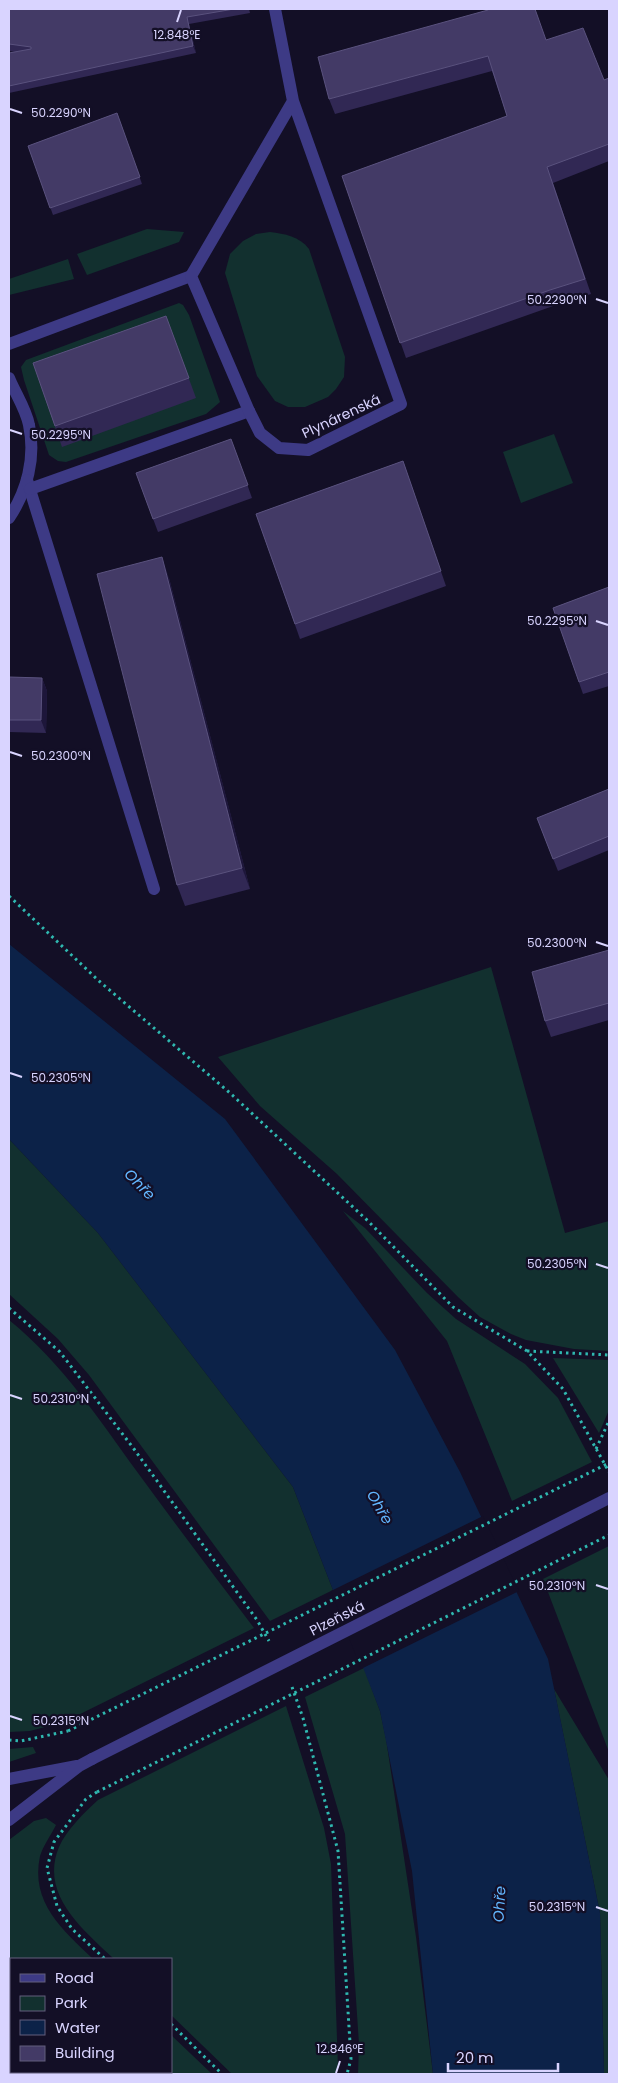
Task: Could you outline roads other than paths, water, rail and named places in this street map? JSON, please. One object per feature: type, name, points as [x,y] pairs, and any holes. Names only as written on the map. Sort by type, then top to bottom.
[{"type":"street","name":"Plynárenská","points":[[191,276],[248,411],[260,433],[279,448],[308,450],[401,404],[293,101],[275,9]]},
{"type":"street","points":[[9,344],[191,276],[293,101]]},
{"type":"street","points":[[9,378],[29,424],[32,453],[29,484],[154,889]]},
{"type":"street","points":[[9,518],[29,484],[248,411]]},
{"type":"street","name":"Plzeňská","points":[[9,1820],[79,1766],[92,1759],[609,1498]]},
{"type":"street","name":"Plzeňská","points":[[9,1779],[79,1766]]},
{"type":"water","name":"Ohře","points":[[9,944],[225,1119],[395,1350],[460,1472],[548,1659],[600,1913],[604,2074],[433,2074],[412,1871],[380,1711],[293,1487],[98,1233],[9,1139]]}]
